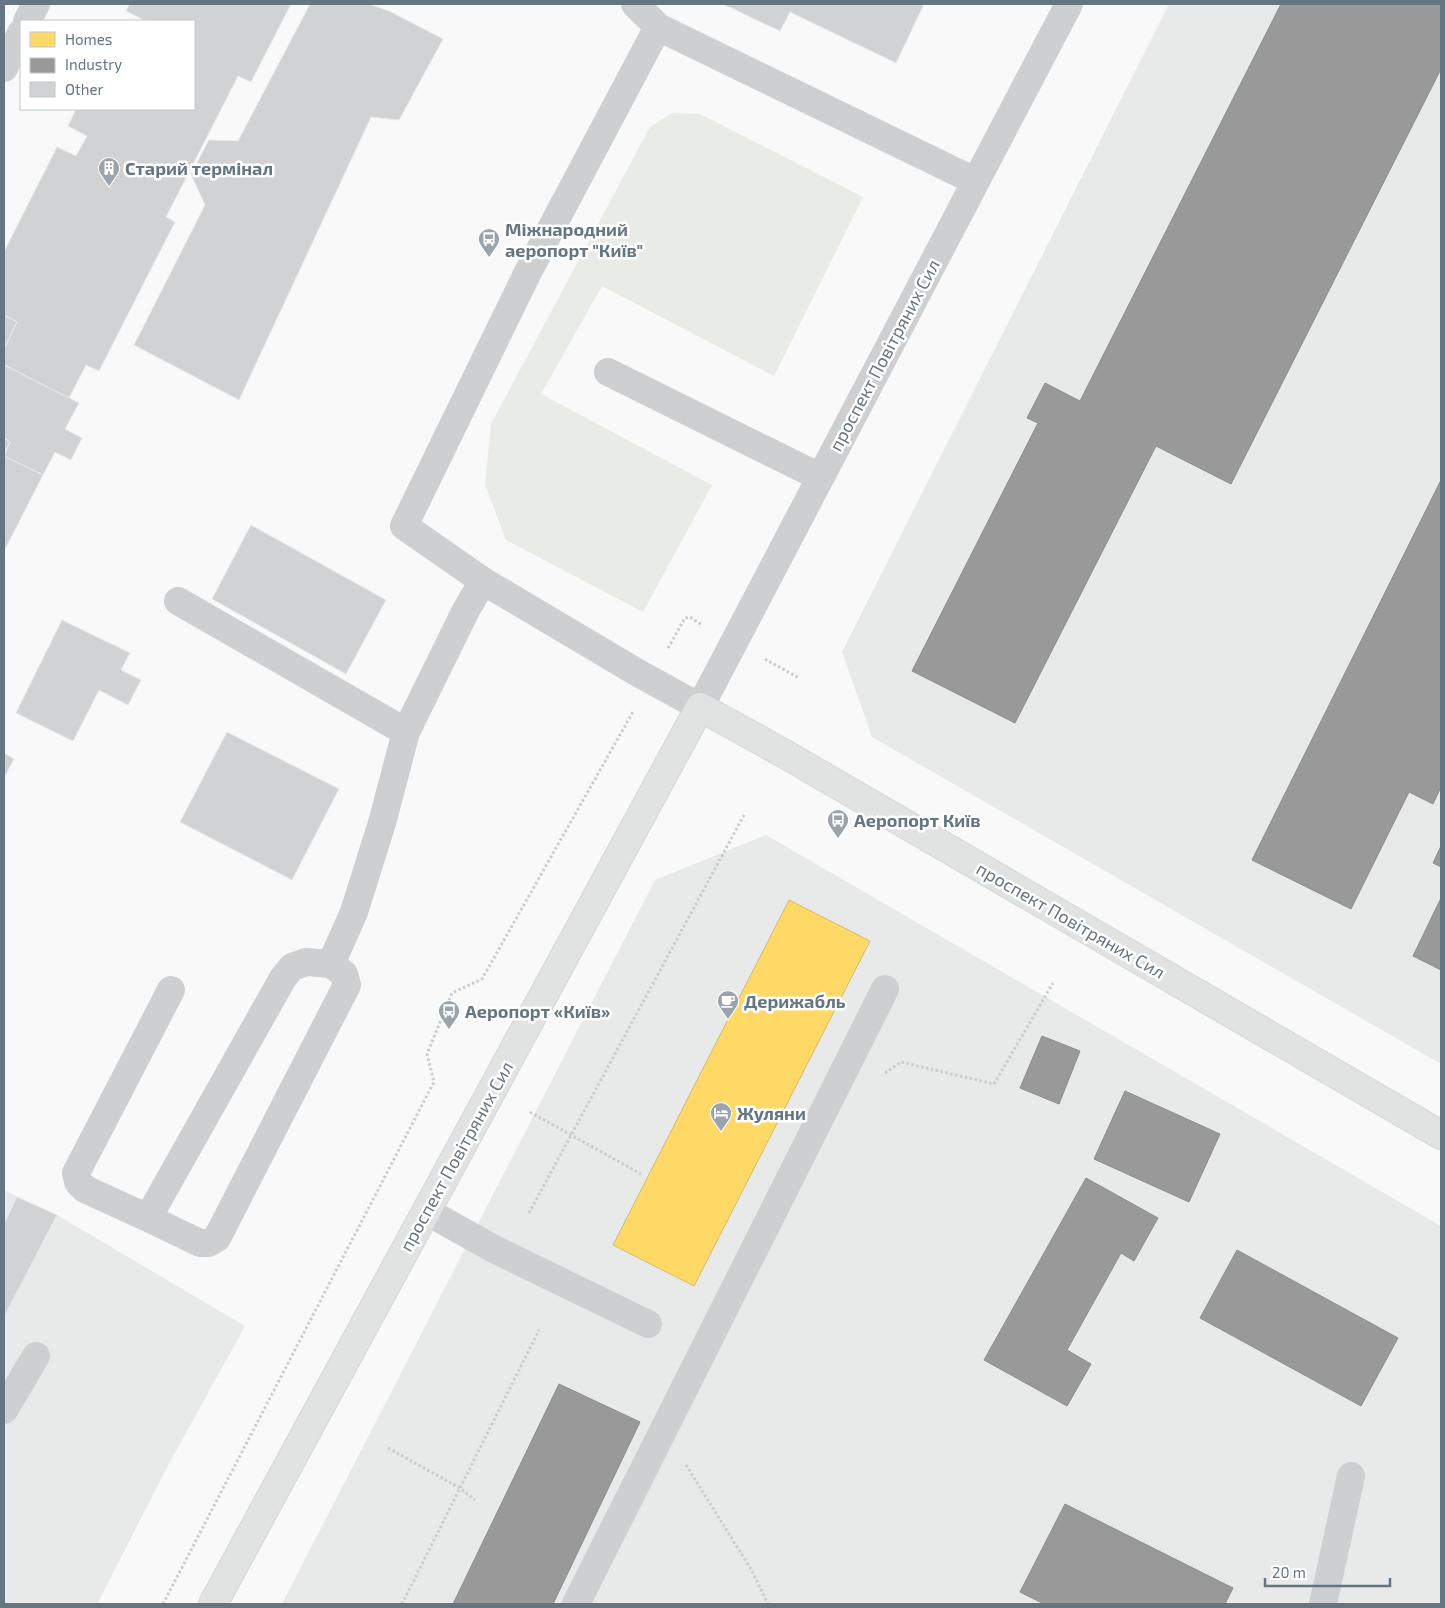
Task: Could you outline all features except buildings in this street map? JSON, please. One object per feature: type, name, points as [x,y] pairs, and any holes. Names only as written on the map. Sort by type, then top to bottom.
[{"type":"main road","name":"проспект Повітряних Сил","points":[[213,1604],[700,708],[783,753],[1441,1135]]},
{"type":"street","points":[[28,20],[36,4]]},
{"type":"street","points":[[635,4],[658,27],[976,181]]},
{"type":"street","name":"проспект Повітряних Сил","points":[[700,708],[1069,4]]},
{"type":"street","points":[[658,27],[527,274],[404,526],[482,581],[700,708]]},
{"type":"street","points":[[4,68],[20,35]]},
{"type":"street","points":[[608,372],[820,477]]},
{"type":"street","points":[[331,964],[354,912],[382,823],[406,732],[482,581]]},
{"type":"street","points":[[178,602],[406,732]]},
{"type":"street","points":[[148,1218],[283,978],[292,967],[306,962],[331,964],[344,974],[348,985],[217,1238],[209,1243],[200,1243],[84,1189],[78,1182],[76,1172],[171,990]]},
{"type":"street","points":[[576,1604],[885,989]]},
{"type":"street","points":[[426,1211],[494,1249],[648,1324]]},
{"type":"street","points":[[4,1410],[36,1356]]},
{"type":"street","points":[[1323,1604],[1351,1476]]},
{"type":"path","points":[[163,1604],[434,1082],[427,1054],[452,993],[482,979],[684,620],[688,617],[799,678]]},
{"type":"path","points":[[529,1213],[744,815]]},
{"type":"path","points":[[885,1073],[901,1062],[994,1084],[1053,983]]},
{"type":"path","points":[[530,1112],[641,1174]]},
{"type":"path","points":[[402,1604],[539,1330]]},
{"type":"path","points":[[388,1448],[460,1488],[475,1500]]},
{"type":"path","points":[[682,1457],[752,1571],[768,1604]]},
{"type":"shaded area","points":[[1169,4],[1441,4],[1441,1064],[872,737],[842,652]]},
{"type":"shaded area","points":[[672,113],[700,114],[863,197],[774,376],[602,286],[541,394],[712,485],[643,612],[506,540],[485,485],[491,424],[650,127]]},
{"type":"shaded area","points":[[766,835],[1441,1226],[1441,1604],[282,1604],[655,880]]},
{"type":"shaded area","points":[[4,1190],[57,1215],[245,1326],[171,1460],[97,1604],[4,1604]]},
{"type":"place","name":"Старий термінал","points":[[109,187]]},
{"type":"place","name":"Міжнародний аеропорт \"Київ\"","points":[[489,258]]},
{"type":"place","name":"Аеропорт Київ","points":[[838,839]]},
{"type":"place","name":"Дерижабль","points":[[728,1020]]},
{"type":"place","name":"Аеропорт «Київ»","points":[[449,1030]]},
{"type":"place","name":"Жуляни","points":[[721,1132]]}]
